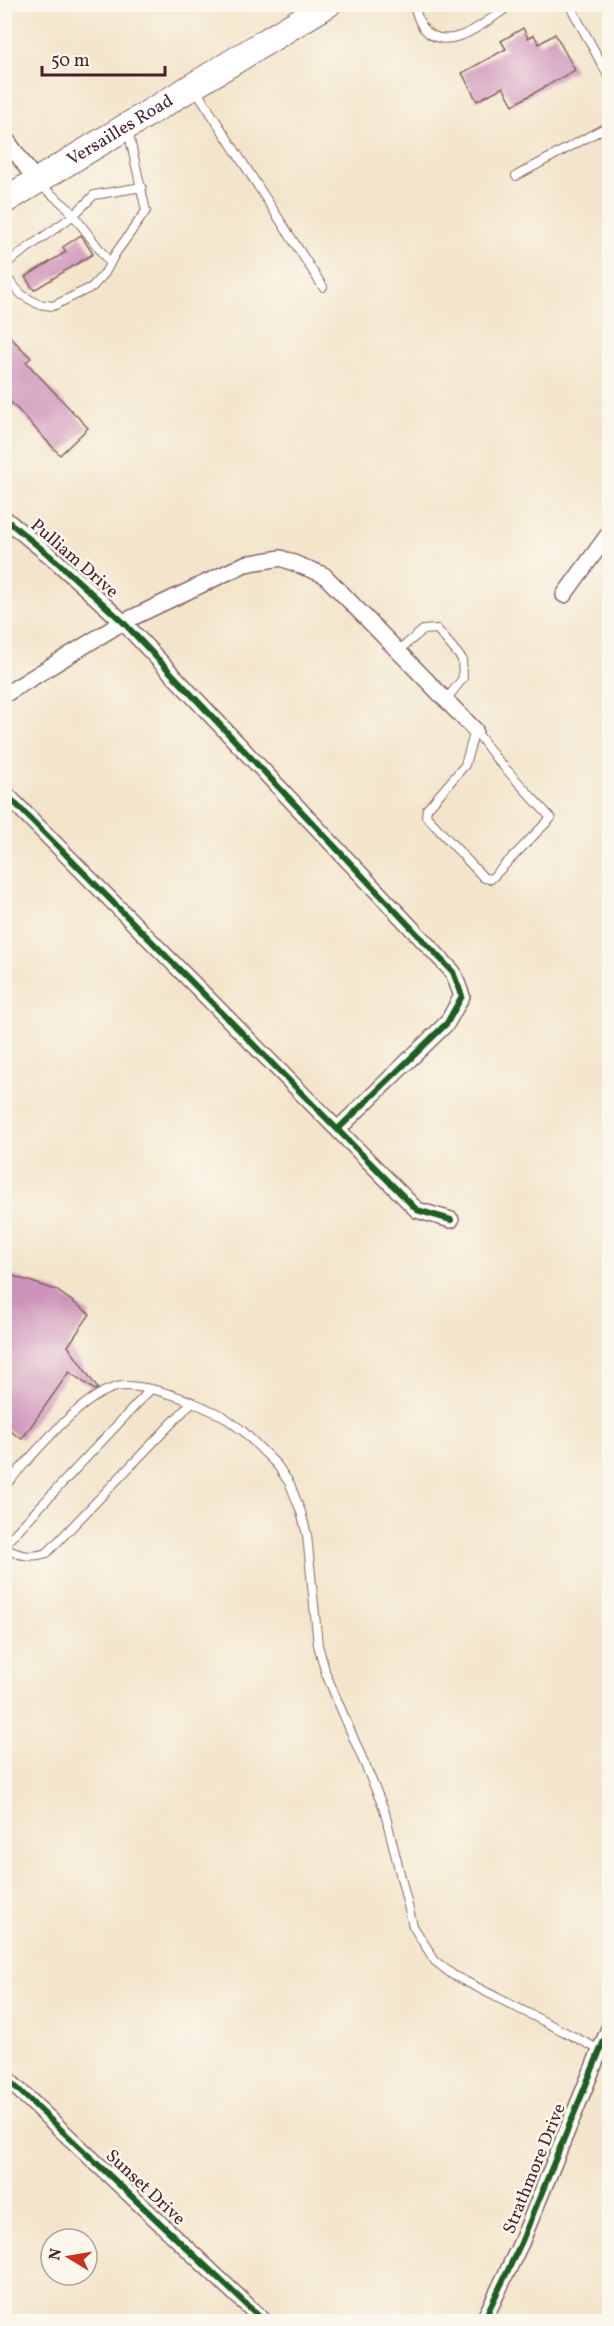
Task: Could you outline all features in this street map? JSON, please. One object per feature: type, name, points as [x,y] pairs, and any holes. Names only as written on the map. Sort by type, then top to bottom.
[{"type":"highway","name":"Versailles Road","points":[[4,201],[328,4]]},
{"type":"street","points":[[4,136],[36,181]]},
{"type":"street","name":"Pulliam Drive","points":[[4,518],[55,560],[123,622],[453,972],[462,996],[447,1023],[338,1129]]},
{"type":"street","points":[[564,595],[609,531]]},
{"type":"street","points":[[4,695],[123,622],[245,564],[281,558],[324,575],[475,730]]},
{"type":"street","points":[[4,792],[417,1210],[451,1220]]},
{"type":"street","name":"Strathmore Drive","points":[[483,2322],[521,2242],[609,2026]]},
{"type":"street","name":"Sunset Drive","points":[[4,2076],[265,2322]]},
{"type":"lane","points":[[413,4],[422,26],[432,35],[444,40],[458,38],[512,4]]},
{"type":"lane","points":[[569,4],[609,79]]},
{"type":"lane","points":[[193,86],[323,286]]},
{"type":"lane","points":[[516,176],[609,125]]},
{"type":"lane","points":[[4,275],[22,295],[38,304],[53,306],[92,287],[105,273],[146,211],[127,126]]},
{"type":"lane","points":[[36,181],[68,208],[110,263]]},
{"type":"lane","points":[[4,265],[74,215],[94,195],[142,187]]},
{"type":"lane","points":[[398,651],[423,630],[437,629],[462,659],[463,678],[446,700]]},
{"type":"lane","points":[[475,730],[495,757],[551,818],[491,879],[484,878],[426,816],[427,809],[465,765],[475,730]]},
{"type":"lane","points":[[4,1486],[90,1399],[111,1389],[124,1386],[172,1395],[192,1402],[223,1416],[243,1431],[277,1465],[290,1484],[301,1512],[307,1535],[318,1645],[326,1674],[384,1809],[413,1926],[435,1960],[453,1975],[600,2050]]},
{"type":"lane","points":[[150,1390],[4,1547],[19,1555],[35,1557],[47,1553],[192,1402]]},
{"type":"building","points":[[523,28],[528,38],[534,35],[539,44],[555,34],[575,70],[513,105],[503,87],[477,101],[462,73],[506,49],[501,41]]},
{"type":"building","points":[[81,235],[93,254],[34,290],[25,277],[66,252],[63,247]]},
{"type":"building","points":[[4,331],[31,358],[26,362],[88,428],[60,455],[4,395]]},
{"type":"building","points":[[4,1273],[56,1290],[90,1314],[68,1346],[98,1389],[95,1390],[69,1372],[22,1439],[4,1427]]},
{"type":"cycle path","points":[[4,518],[55,560],[123,622],[453,972],[462,996],[447,1023],[338,1129]]},
{"type":"cycle path","points":[[4,792],[417,1210],[451,1220]]},
{"type":"cycle path","points":[[483,2322],[521,2243],[610,2026]]},
{"type":"cycle path","points":[[4,2076],[265,2322]]}]
